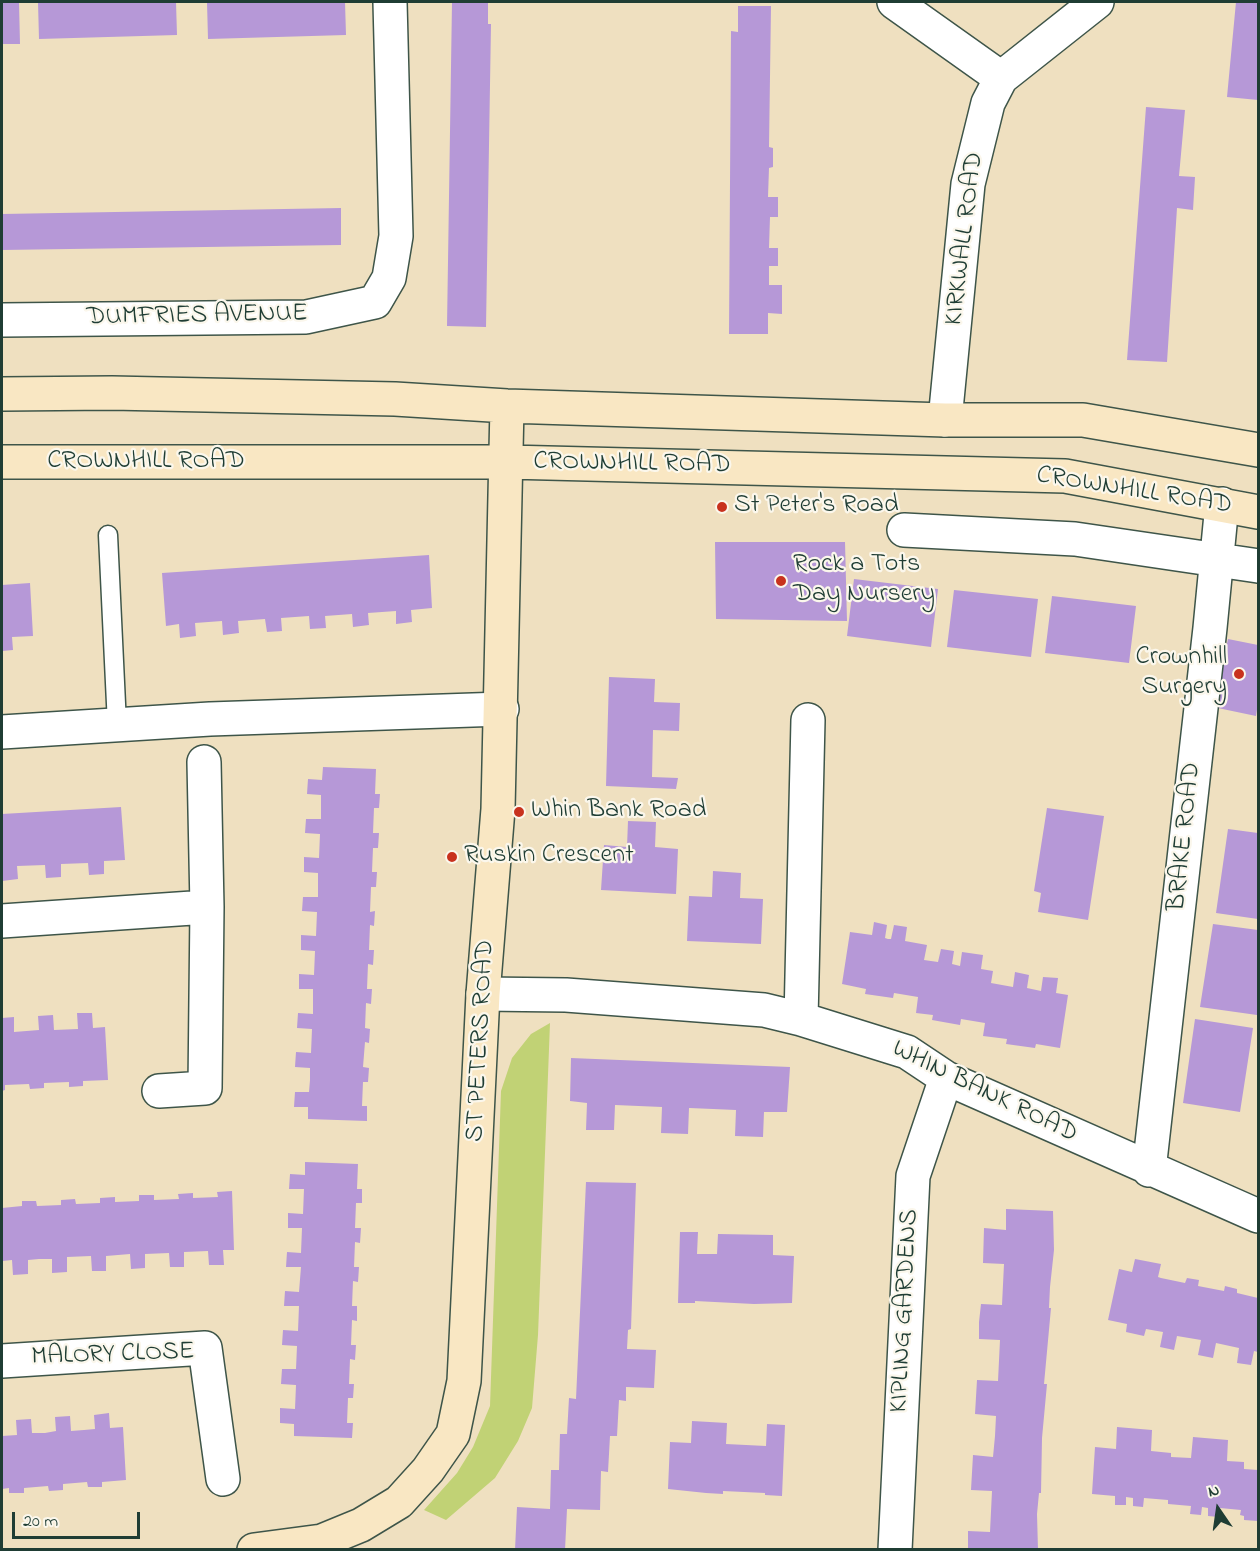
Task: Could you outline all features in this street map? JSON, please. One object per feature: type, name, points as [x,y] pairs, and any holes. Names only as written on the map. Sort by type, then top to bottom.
[{"type":"main road","points":[[2,394],[227,395],[394,399],[507,406],[945,420],[1083,420],[1258,450]]},
{"type":"main road","name":"ST PETERS ROAD","points":[[254,1550],[322,1541],[361,1525],[399,1502],[428,1470],[453,1434],[464,1381],[483,994],[498,809],[508,462],[507,406]]},
{"type":"main road","name":"CROWNHILL ROAD","points":[[2,462],[508,462],[1065,476],[1258,512]]},
{"type":"street","name":"DUMFRIES AVENUE","points":[[2,320],[306,318],[375,302],[389,278],[396,236],[390,2]]},
{"type":"street","points":[[894,2],[1000,78]]},
{"type":"street","name":"KIRKWALL ROAD","points":[[945,420],[968,183],[988,103],[1000,78],[1097,2]]},
{"type":"street","name":"BRAKE ROAD","points":[[1149,1170],[1222,504]]},
{"type":"street","name":"CROWNHILL ROAD","points":[[904,530],[1075,538],[1258,566]]},
{"type":"street","points":[[2,732],[117,725],[502,710]]},
{"type":"street","points":[[801,1019],[808,720]]},
{"type":"street","points":[[159,1091],[205,1088],[207,907],[204,762]]},
{"type":"street","points":[[2,921],[207,907]]},
{"type":"street","name":"WHIN BANK ROAD","points":[[483,994],[566,995],[764,1011],[801,1019],[907,1052],[946,1078],[1149,1170],[1258,1216]]},
{"type":"street","name":"KIPLING GARDENS","points":[[895,1550],[913,1176],[946,1078]]},
{"type":"street","name":"MALORY CLOSE","points":[[2,1361],[205,1348],[223,1479]]},
{"type":"lane","points":[[108,535],[117,725]]},
{"type":"green space","points":[[550,1023],[538,1335],[532,1408],[518,1441],[495,1478],[446,1520],[424,1510],[457,1473],[473,1447],[490,1406],[501,1091],[512,1058],[531,1034]]},
{"type":"building","points":[[2,2],[19,2],[20,44],[2,44]]},
{"type":"building","points":[[38,2],[176,2],[177,35],[39,39]]},
{"type":"building","points":[[207,2],[345,2],[346,35],[208,39]]},
{"type":"building","points":[[452,2],[488,2],[488,24],[491,24],[486,327],[447,326]]},
{"type":"building","points":[[1236,2],[1258,2],[1258,100],[1227,97]]},
{"type":"building","points":[[738,6],[771,6],[769,147],[773,148],[773,167],[769,168],[768,197],[778,197],[778,217],[770,217],[769,248],[778,248],[778,266],[769,266],[769,285],[782,285],[782,314],[768,313],[768,334],[729,334],[731,31],[738,32]]},
{"type":"building","points":[[1146,107],[1185,110],[1179,176],[1195,177],[1193,210],[1177,208],[1167,362],[1127,360]]},
{"type":"building","points":[[341,208],[341,245],[2,250],[2,214]]},
{"type":"building","name":"Rock a Tots Day Nursery","points":[[715,542],[845,542],[847,621],[716,619]]},
{"type":"building","points":[[429,555],[432,608],[411,610],[412,622],[396,624],[396,611],[368,613],[369,625],[353,627],[352,614],[325,616],[326,628],[310,629],[309,616],[281,618],[282,631],[267,632],[265,619],[238,621],[239,633],[223,635],[222,621],[195,623],[196,636],[180,638],[179,624],[166,626],[162,573]]},
{"type":"building","points":[[854,579],[938,589],[931,647],[847,636]]},
{"type":"building","points":[[30,583],[33,636],[12,637],[13,650],[2,651],[2,585]]},
{"type":"building","points":[[954,590],[1038,599],[1031,657],[947,647]]},
{"type":"building","points":[[1052,596],[1136,606],[1129,663],[1045,653]]},
{"type":"building","name":"Crownhill Surgery","points":[[1228,639],[1258,645],[1256,716],[1213,707]]},
{"type":"building","points":[[609,677],[655,679],[654,702],[680,703],[679,731],[653,730],[652,777],[678,778],[676,789],[606,786]]},
{"type":"building","points":[[323,767],[376,769],[375,794],[380,794],[379,808],[374,808],[373,833],[379,833],[378,848],[373,848],[372,872],[377,872],[376,887],[371,887],[370,912],[375,911],[374,926],[370,925],[369,950],[374,950],[373,965],[368,964],[367,989],[372,989],[371,1004],[366,1003],[365,1028],[370,1029],[369,1043],[365,1042],[363,1067],[369,1068],[368,1082],[363,1082],[362,1106],[367,1106],[367,1121],[308,1119],[308,1107],[294,1107],[295,1092],[309,1092],[310,1080],[310,1068],[295,1067],[296,1052],[311,1053],[312,1029],[297,1028],[298,1013],[313,1014],[313,989],[299,989],[299,974],[314,975],[315,951],[301,950],[301,935],[316,936],[317,912],[302,911],[303,897],[318,897],[318,873],[304,872],[304,857],[319,858],[320,834],[305,833],[306,819],[321,819],[321,795],[307,794],[308,779],[322,780]]},
{"type":"building","points":[[121,807],[125,860],[104,861],[104,874],[89,875],[88,863],[61,864],[61,877],[46,878],[45,865],[17,866],[18,879],[2,881],[2,814]]},
{"type":"building","points":[[1047,808],[1104,816],[1088,920],[1038,912],[1041,893],[1034,891]]},
{"type":"building","points":[[628,821],[656,822],[655,847],[678,849],[676,894],[601,890],[604,845],[627,847]]},
{"type":"building","points":[[1228,829],[1258,833],[1258,919],[1216,913]]},
{"type":"building","points":[[713,871],[741,873],[740,898],[763,899],[761,944],[687,941],[689,896],[712,897]]},
{"type":"building","points":[[874,922],[887,925],[885,938],[888,939],[891,939],[894,925],[907,927],[905,941],[927,945],[924,960],[938,962],[941,949],[954,951],[952,964],[960,966],[962,952],[983,955],[981,969],[993,971],[991,983],[1013,987],[1015,972],[1029,975],[1027,988],[1041,991],[1043,977],[1058,978],[1056,993],[1068,995],[1060,1048],[1036,1044],[1035,1048],[1006,1044],[1007,1039],[983,1036],[985,1023],[961,1019],[960,1025],[932,1020],[933,1015],[916,1013],[918,997],[894,993],[893,998],[865,994],[866,989],[842,984],[850,932],[872,935]]},
{"type":"building","points":[[1213,924],[1258,930],[1257,1015],[1200,1007]]},
{"type":"building","points":[[77,1013],[92,1013],[93,1028],[105,1027],[108,1080],[83,1081],[83,1086],[69,1087],[69,1082],[44,1083],[44,1088],[30,1089],[29,1084],[5,1085],[5,1090],[2,1091],[2,1018],[14,1017],[14,1032],[39,1030],[38,1016],[53,1015],[54,1030],[78,1029]]},
{"type":"building","points":[[1195,1019],[1253,1028],[1240,1112],[1183,1103]]},
{"type":"building","points":[[571,1058],[790,1067],[787,1112],[764,1112],[763,1137],[735,1136],[736,1110],[689,1108],[688,1134],[661,1133],[662,1107],[615,1105],[614,1130],[586,1130],[587,1103],[570,1101]]},
{"type":"building","points":[[305,1162],[358,1164],[357,1189],[362,1189],[362,1203],[356,1203],[355,1228],[361,1228],[360,1243],[355,1242],[354,1267],[359,1267],[358,1282],[353,1281],[352,1306],[357,1306],[357,1321],[352,1320],[351,1345],[356,1345],[355,1360],[350,1359],[349,1384],[354,1384],[353,1398],[348,1398],[347,1423],[353,1423],[352,1438],[294,1436],[294,1424],[280,1423],[280,1408],[295,1409],[296,1385],[281,1384],[282,1369],[296,1369],[297,1346],[282,1345],[283,1330],[298,1331],[299,1306],[284,1306],[285,1291],[299,1292],[301,1267],[286,1267],[287,1252],[301,1253],[302,1228],[288,1228],[288,1213],[303,1214],[304,1189],[289,1189],[290,1174],[305,1175]]},
{"type":"building","points":[[586,1182],[636,1183],[631,1329],[628,1330],[627,1349],[656,1350],[654,1388],[626,1387],[626,1401],[619,1400],[617,1436],[610,1436],[608,1472],[601,1471],[600,1510],[567,1509],[565,1550],[515,1550],[517,1507],[550,1509],[551,1470],[559,1470],[560,1434],[567,1434],[569,1398],[576,1399]]},
{"type":"building","points":[[232,1191],[234,1250],[223,1250],[224,1265],[209,1265],[208,1251],[184,1252],[184,1267],[170,1267],[169,1253],[145,1254],[145,1268],[131,1269],[130,1254],[106,1256],[106,1271],[92,1271],[91,1256],[67,1257],[67,1272],[52,1273],[52,1259],[39,1259],[28,1260],[28,1274],[13,1275],[12,1260],[2,1261],[2,1208],[22,1206],[22,1201],[36,1201],[37,1206],[61,1205],[61,1200],[75,1199],[76,1204],[100,1203],[100,1198],[115,1197],[115,1202],[139,1201],[139,1195],[154,1195],[154,1200],[179,1199],[178,1194],[193,1193],[193,1198],[218,1197],[217,1192]]},
{"type":"building","points":[[1006,1209],[1053,1211],[1054,1250],[1044,1384],[1047,1384],[1042,1438],[1041,1493],[1039,1493],[1037,1514],[1038,1550],[968,1550],[968,1531],[990,1532],[992,1491],[971,1490],[973,1455],[993,1457],[996,1416],[975,1414],[977,1380],[998,1381],[1000,1340],[979,1339],[979,1322],[981,1304],[1002,1305],[1004,1264],[983,1263],[984,1228],[1006,1230]]},
{"type":"building","points":[[680,1232],[698,1232],[697,1254],[717,1254],[718,1234],[773,1235],[773,1255],[794,1256],[792,1303],[695,1301],[695,1303],[678,1303]]},
{"type":"building","points":[[1135,1259],[1161,1264],[1158,1277],[1161,1278],[1185,1283],[1187,1278],[1199,1280],[1198,1286],[1224,1291],[1225,1286],[1237,1289],[1237,1293],[1258,1298],[1258,1352],[1254,1351],[1251,1365],[1237,1363],[1239,1348],[1216,1343],[1213,1358],[1198,1355],[1201,1340],[1177,1336],[1174,1350],[1160,1347],[1163,1332],[1146,1329],[1144,1336],[1126,1332],[1127,1324],[1108,1320],[1119,1269],[1132,1272]]},
{"type":"building","points":[[109,1413],[110,1428],[123,1427],[126,1480],[102,1482],[102,1487],[88,1487],[87,1482],[63,1484],[63,1490],[49,1491],[48,1486],[24,1488],[24,1493],[9,1493],[9,1488],[2,1489],[2,1436],[17,1435],[16,1420],[31,1419],[32,1433],[45,1433],[56,1431],[55,1417],[70,1416],[71,1431],[95,1429],[94,1415]]},
{"type":"building","points":[[692,1421],[727,1423],[726,1444],[766,1446],[767,1424],[785,1425],[782,1496],[765,1495],[765,1493],[723,1491],[723,1494],[668,1489],[670,1442],[691,1443]]},
{"type":"building","points":[[1117,1427],[1152,1430],[1151,1451],[1171,1453],[1171,1457],[1191,1458],[1193,1437],[1228,1440],[1227,1461],[1244,1462],[1244,1469],[1258,1470],[1258,1521],[1244,1520],[1244,1516],[1240,1515],[1241,1510],[1220,1508],[1219,1517],[1208,1516],[1208,1508],[1202,1507],[1201,1515],[1190,1514],[1191,1506],[1168,1504],[1168,1500],[1144,1498],[1143,1507],[1133,1506],[1133,1498],[1126,1497],[1126,1505],[1115,1505],[1115,1496],[1092,1494],[1095,1447],[1116,1449]]},
{"type":"place","name":"St Peter's Road","points":[[722,507]]},
{"type":"place","name":"Rock a Tots Day Nursery","points":[[781,581]]},
{"type":"place","name":"Crownhill Surgery","points":[[1239,674]]},
{"type":"place","name":"Whin Bank Road","points":[[519,812]]},
{"type":"place","name":"Ruskin Crescent","points":[[452,857]]}]
